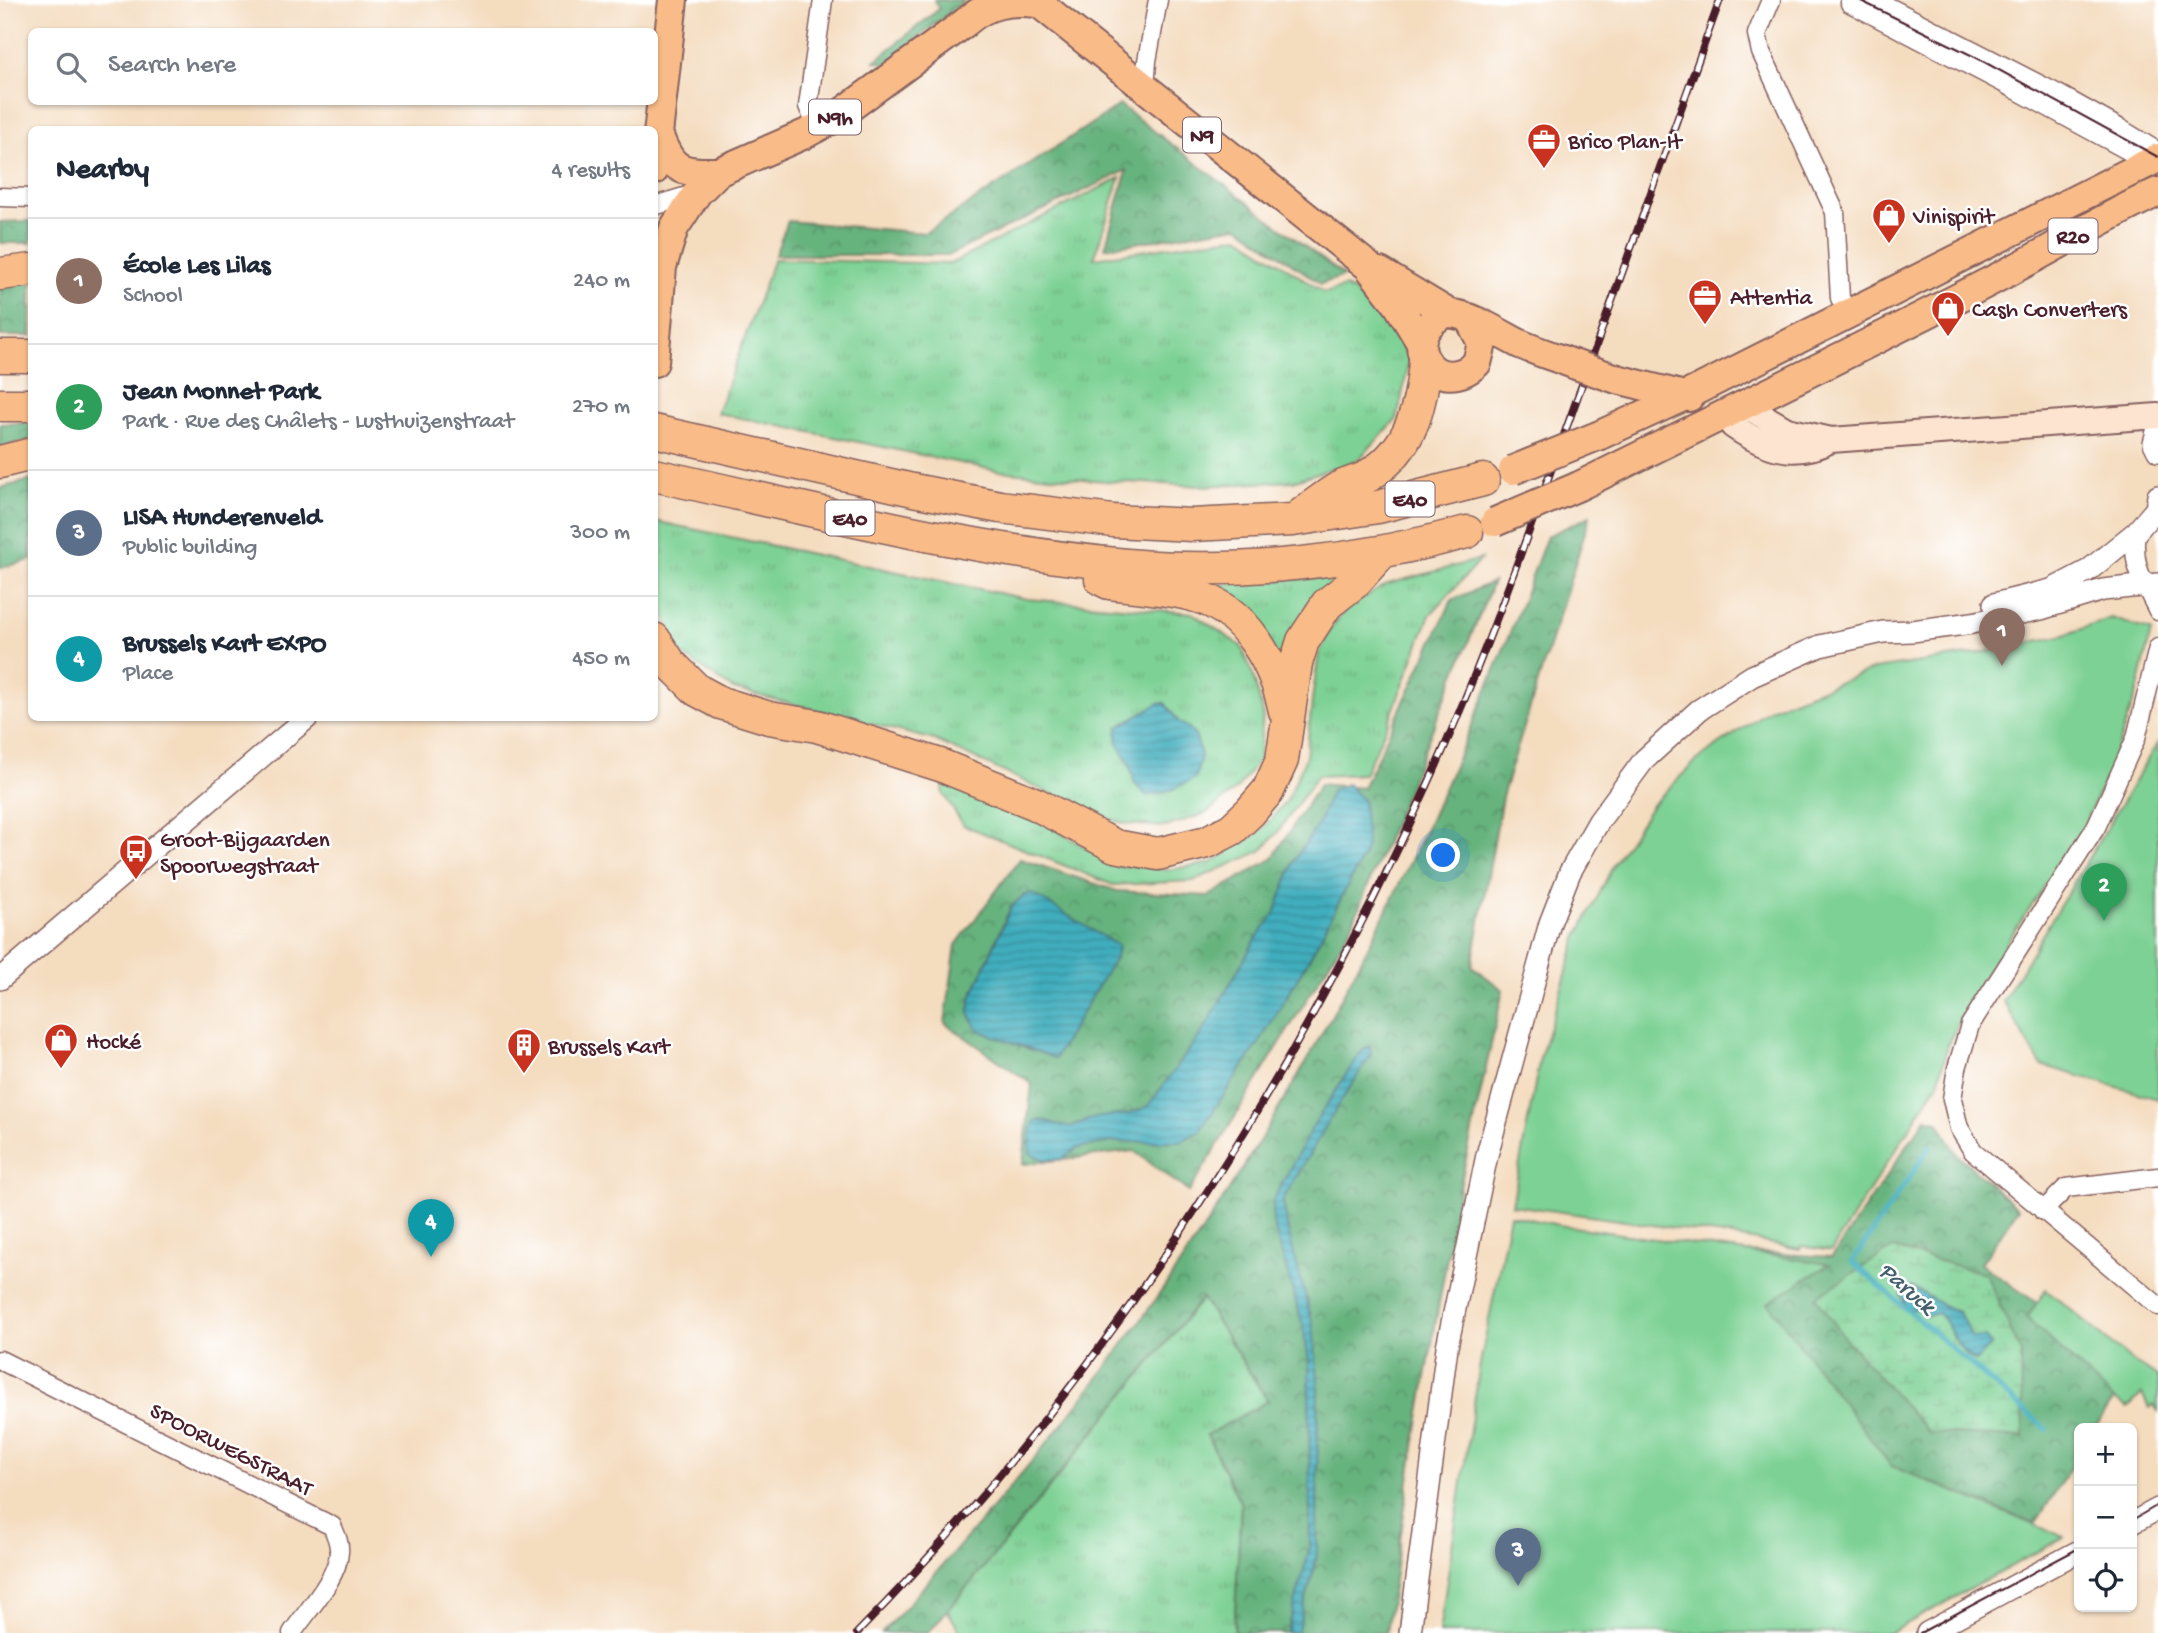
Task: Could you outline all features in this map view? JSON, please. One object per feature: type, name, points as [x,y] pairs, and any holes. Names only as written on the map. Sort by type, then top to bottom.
[{"type":"highway","points":[[0,262],[28,263]]},
{"type":"highway","points":[[0,274],[28,271]]},
{"type":"highway","points":[[1293,520],[1340,487],[1354,484],[1372,474],[1394,455],[1410,432],[1419,408],[1423,353]]},
{"type":"highway","points":[[0,356],[28,356]]},
{"type":"highway","points":[[0,405],[28,405]]},
{"type":"highway","name":"E40","points":[[658,431],[913,490],[1046,514],[1113,521],[1192,525],[1293,520],[1378,507],[1483,480]]},
{"type":"highway","points":[[0,461],[28,455]]},
{"type":"highway","name":"E40","points":[[658,476],[966,544],[1129,565],[1215,567],[1298,562],[1382,552],[1481,527]]},
{"type":"highway","points":[[658,645],[670,663],[697,690],[721,703],[768,718],[817,726],[940,765],[1036,804],[1115,846],[1158,854],[1207,842],[1232,829],[1268,791],[1282,760],[1296,663],[1303,640],[1327,604],[1354,583],[1382,552]]},
{"type":"highway","points":[[1045,555],[1109,583],[1197,596],[1226,611],[1247,630],[1264,654],[1280,688],[1287,724]]},
{"type":"main road","points":[[658,131],[673,0]]},
{"type":"main road","name":"N9h","points":[[718,172],[817,127],[864,97],[983,4],[1024,0],[1036,2]]},
{"type":"main road","name":"N9","points":[[1036,2],[1368,266],[1459,316],[1499,332],[1519,344],[1617,379],[1685,396]]},
{"type":"main road","points":[[658,142],[680,169],[689,172],[718,172]]},
{"type":"main road","name":"R20","points":[[1685,396],[2155,160]]},
{"type":"main road","points":[[658,314],[662,267],[674,228],[697,193],[718,172]]},
{"type":"main road","name":"R20","points":[[1735,411],[1798,376],[1989,282],[2158,192]]},
{"type":"main road","name":"N9","points":[[1368,266],[1398,305],[1423,353]]},
{"type":"main road","points":[[1441,315],[1459,316],[1482,343],[1477,363],[1460,375],[1449,376],[1436,371],[1423,353],[1424,331],[1441,315]]},
{"type":"main road","points":[[1685,396],[1735,411],[1733,426],[1755,441],[1794,450],[1815,448],[1831,440],[2158,416]]},
{"type":"main road","name":"E40","points":[[1483,480],[1600,435],[1685,396]]},
{"type":"main road","name":"E40","points":[[1481,527],[1579,486],[1735,411]]},
{"type":"street","points":[[817,127],[808,106],[822,0]]},
{"type":"street","points":[[1145,89],[1158,0]]},
{"type":"street","points":[[1771,0],[1757,34],[1761,52],[1835,212],[1840,298],[1848,313]]},
{"type":"street","points":[[1875,0],[2119,128],[2155,160]]},
{"type":"street","points":[[1850,2],[2094,131],[2155,160]]},
{"type":"street","points":[[658,205],[697,193]]},
{"type":"street","points":[[0,197],[28,198]]},
{"type":"street","points":[[2158,428],[2154,443],[2158,451]]},
{"type":"street","points":[[1410,1633],[1447,1347],[1487,1155],[1550,923],[1570,872],[1599,821],[1644,760],[1699,710],[1752,676],[1820,646],[2050,590],[2089,570],[2136,532],[2156,509],[2158,496]]},
{"type":"street","points":[[2136,532],[2133,551],[2136,569],[2152,585],[2158,611]]},
{"type":"street","points":[[1883,632],[1912,631],[1972,622],[2041,609],[2103,590],[2152,585]]},
{"type":"street","points":[[2158,648],[2136,738],[2096,827],[1970,1025],[1956,1068],[1952,1099],[1959,1128],[1973,1151],[2158,1306]]},
{"type":"street","points":[[0,979],[303,721]]},
{"type":"street","points":[[2043,1211],[2066,1188],[2158,1177]]},
{"type":"street","name":"SPOORWEGSTRAAT","points":[[0,1360],[332,1526],[338,1538],[340,1552],[335,1570],[292,1633]]},
{"type":"street","points":[[2137,1520],[2158,1509]]},
{"type":"street","points":[[1927,1633],[2074,1555]]},
{"type":"green space","points":[[934,0],[965,0],[886,64],[875,61],[939,9]]},
{"type":"green space","points":[[1120,105],[1344,276],[1321,284],[1238,226],[1105,248],[1127,170],[949,255],[775,255],[788,221],[925,233]]},
{"type":"green space","points":[[1120,178],[1094,258],[1239,236],[1325,293],[1345,287],[1378,305],[1410,358],[1397,419],[1358,460],[1293,481],[1203,486],[1104,481],[999,471],[717,413],[774,259],[950,264]]},
{"type":"green space","points":[[28,221],[28,243],[0,243],[0,222]]},
{"type":"green space","points":[[28,280],[28,336],[0,336],[0,284]]},
{"type":"green space","points":[[28,423],[28,441],[0,447],[0,424]]},
{"type":"green space","points":[[28,481],[28,561],[0,568],[0,488]]},
{"type":"green space","points":[[1590,516],[1502,797],[1472,966],[1503,990],[1457,1200],[1414,1447],[1386,1633],[1234,1633],[1241,1504],[1207,1435],[1268,1401],[1202,1298],[928,1633],[882,1633],[1052,1437],[1116,1355],[1208,1222],[1267,1129],[1373,938],[1421,840],[1508,639],[1547,536]]},
{"type":"green space","points":[[658,522],[1027,599],[1192,613],[1241,646],[1252,672],[1263,713],[1259,760],[1237,789],[1206,813],[1166,827],[1127,824],[1101,817],[935,740],[733,689],[680,653],[658,598]]},
{"type":"green space","points":[[1481,559],[1430,615],[1389,721],[1364,774],[1317,776],[1278,832],[1261,851],[1193,881],[1113,885],[963,825],[943,793],[944,780],[1053,828],[1111,863],[1167,870],[1211,863],[1259,833],[1287,800],[1306,757],[1319,654],[1331,628],[1349,606],[1388,584]]},
{"type":"green space","points":[[1349,576],[1288,674],[1208,585]]},
{"type":"green space","points":[[1493,582],[1351,927],[1189,1192],[1134,1151],[1023,1164],[1032,1084],[945,1023],[956,945],[1020,859],[1117,891],[1209,896],[1272,859],[1320,784],[1363,788],[1452,600]],"holes":[[[1031,894],[1118,946],[1055,1058],[978,1030],[969,1013],[971,998],[1011,907]]]},
{"type":"green space","points":[[2111,618],[2151,631],[2138,689],[2110,769],[2078,837],[1984,976],[1949,1041],[1938,1083],[1831,1251],[1801,1246],[1800,1249],[1730,1236],[1512,1205],[1540,1058],[1578,936],[1615,862],[1653,804],[1696,761],[1770,709],[1874,669],[1975,654],[2065,635]]},
{"type":"green space","points":[[2158,742],[2158,1099],[2041,1065],[2003,1001]]},
{"type":"green space","points":[[1926,1118],[1938,1121],[1956,1153],[2018,1209],[1981,1264],[2037,1303],[2027,1318],[2114,1399],[2098,1423],[2074,1423],[2074,1462],[2035,1524],[1891,1466],[1767,1303],[1661,1247],[1832,1257]]},
{"type":"green space","points":[[1510,1215],[1559,1225],[1829,1264],[1768,1303],[1891,1466],[2064,1537],[1890,1633],[1439,1633],[1480,1364]]},
{"type":"green space","points":[[1893,1248],[1986,1274],[2021,1353],[2023,1437],[1929,1433],[1844,1337],[1816,1297]]},
{"type":"green space","points":[[2046,1289],[2132,1361],[2158,1377],[2158,1411],[2154,1405],[2149,1408],[2142,1394],[2128,1408],[2114,1399],[2027,1318]]},
{"type":"green space","points":[[1202,1298],[1268,1401],[1207,1435],[1241,1504],[1234,1633],[961,1633],[947,1610]]},
{"type":"water","points":[[1159,703],[1165,703],[1179,722],[1189,728],[1196,737],[1201,756],[1196,777],[1173,790],[1147,796],[1135,784],[1129,763],[1117,741],[1118,727]]},
{"type":"water","points":[[1347,784],[1363,800],[1367,845],[1364,855],[1309,959],[1259,1043],[1199,1132],[1181,1141],[1112,1142],[1078,1148],[1061,1160],[1042,1159],[1030,1153],[1034,1121],[1072,1126],[1096,1118],[1132,1113],[1148,1106],[1203,1031],[1254,942],[1275,913],[1294,861],[1318,824],[1332,790]]},
{"type":"water","points":[[1031,893],[1118,946],[1116,956],[1055,1058],[978,1030],[969,1013],[971,998],[1011,907],[1024,895]]},
{"type":"water","points":[[1369,1046],[1371,1055],[1283,1200],[1288,1231],[1313,1324],[1318,1378],[1317,1557],[1297,1633],[1287,1633],[1310,1547],[1309,1361],[1303,1326],[1273,1223],[1273,1200],[1313,1126],[1360,1053]]},
{"type":"water","points":[[1911,1287],[1959,1312],[1972,1338],[1985,1337],[1991,1346],[1975,1361],[1959,1345],[1939,1313],[1926,1316],[1922,1309],[1907,1309],[1901,1295]]},
{"type":"waterway","name":"Paruck","points":[[1930,1147],[1852,1262],[2046,1429]]},
{"type":"tram line","points":[[1859,0],[1977,58],[2158,157]]},
{"type":"tram line","points":[[2137,1517],[2158,1505]]},
{"type":"tram line","points":[[1920,1633],[2077,1549]]},
{"type":"railway","points":[[857,1633],[945,1539],[1029,1439],[1108,1336],[1183,1228],[1253,1118],[1318,1005],[1378,890],[1469,689],[1534,518],[1720,0]]},
{"type":"place","name":"Brico Plan-It","points":[[1544,170]]},
{"type":"place","name":"Vinispirit","points":[[1889,245]]},
{"type":"place","name":"Attentia","points":[[1705,326]]},
{"type":"place","name":"Cash Converters","points":[[1948,338]]},
{"type":"place","name":"École Les Lilas","points":[[2002,666]]},
{"type":"place","name":"Groot-Bijgaarden Spoorwegstraat","points":[[136,881]]},
{"type":"place","name":"Jean Monnet Park","points":[[2104,921]]},
{"type":"place","name":"Hocké","points":[[61,1070]]},
{"type":"place","name":"Brussels Kart","points":[[524,1075]]},
{"type":"place","name":"Brussels Kart EXPO","points":[[431,1257]]},
{"type":"place","name":"LISA Hunderenveld","points":[[1518,1586]]}]
